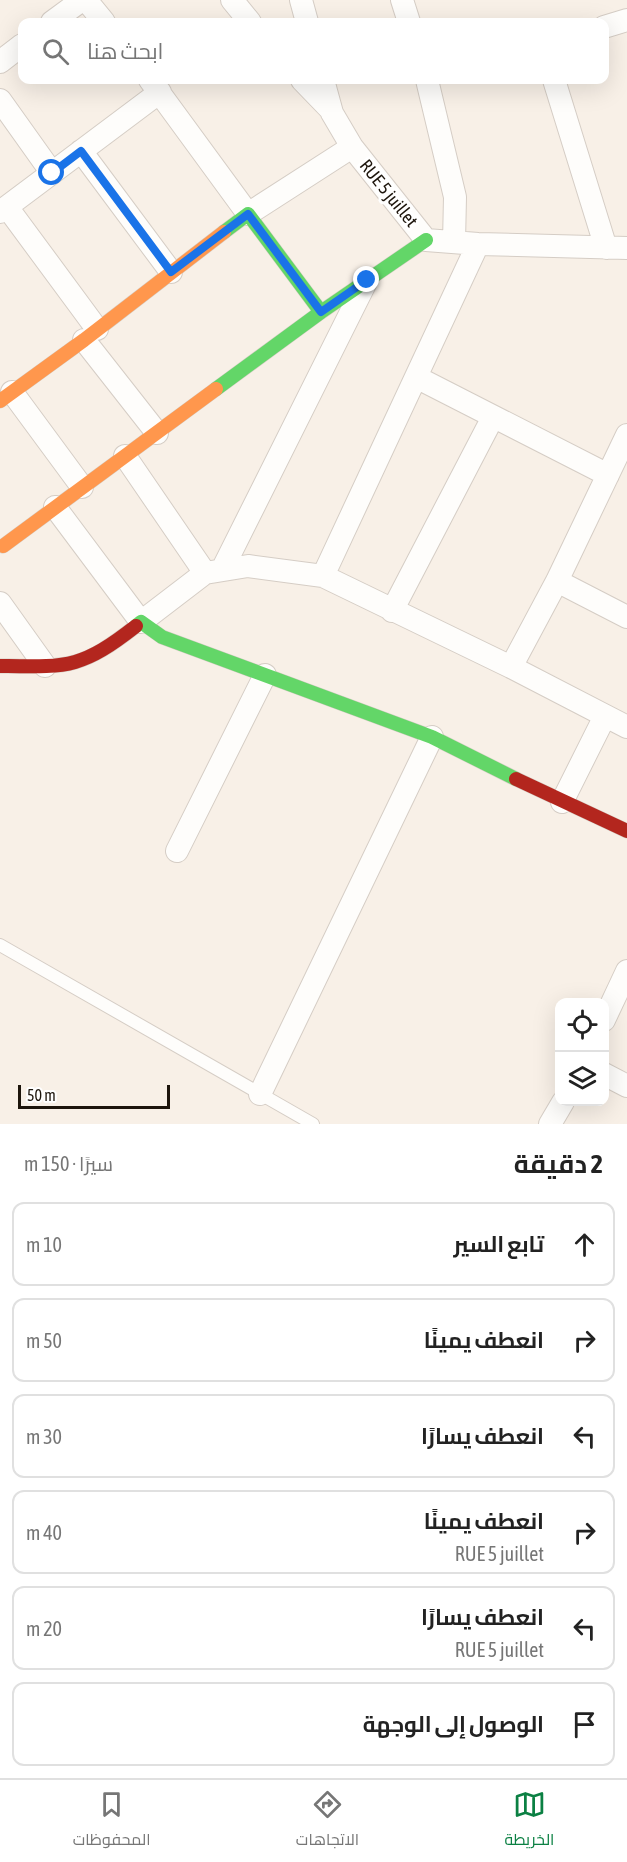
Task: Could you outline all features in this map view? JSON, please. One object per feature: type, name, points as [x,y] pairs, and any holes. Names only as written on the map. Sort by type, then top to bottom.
[{"type":"street","points":[[58,18],[84,0],[100,18]]},
{"type":"street","points":[[232,0],[247,18]]},
{"type":"street","points":[[301,0],[306,18]]},
{"type":"street","points":[[402,0],[409,18]]},
{"type":"street","points":[[609,25],[627,20]]},
{"type":"street","points":[[0,62],[18,48]]},
{"type":"street","points":[[306,84],[332,113]]},
{"type":"street","points":[[324,84],[332,113]]},
{"type":"street","points":[[435,84],[455,197],[454,242]]},
{"type":"street","points":[[426,240],[477,244],[617,248],[556,84]]},
{"type":"street","points":[[157,433],[4,209],[81,151],[155,86],[321,312]]},
{"type":"street","points":[[0,100],[52,173]]},
{"type":"street","name":"RUE 5 juillet","points":[[1,545],[321,312],[426,240],[352,147],[332,113]]},
{"type":"street","points":[[82,487],[6,397],[248,214],[352,147]]},
{"type":"street","points":[[81,151],[171,272]]},
{"type":"street","points":[[323,576],[477,244]]},
{"type":"street","points":[[214,571],[367,280]]},
{"type":"street","points":[[416,377],[493,417],[617,468]]},
{"type":"street","points":[[392,611],[493,417]]},
{"type":"street","points":[[511,667],[617,468],[627,435]]},
{"type":"street","points":[[125,456],[214,571]]},
{"type":"street","points":[[55,507],[141,622],[162,637],[432,737],[562,802],[627,831]]},
{"type":"street","points":[[0,666],[66,666],[83,661],[101,651],[214,571],[248,566],[323,576],[511,667],[627,728]]},
{"type":"street","points":[[557,581],[627,617]]},
{"type":"street","points":[[0,603],[45,666]]},
{"type":"street","points":[[177,851],[265,675]]},
{"type":"street","points":[[562,802],[605,716]]},
{"type":"street","points":[[260,1094],[432,737]]},
{"type":"street","points":[[609,1009],[627,971]]},
{"type":"street","points":[[609,1077],[627,1086]]},
{"type":"street","points":[[550,1124],[560,1106]]},
{"type":"lane","points":[[0,945],[313,1124]]},
{"type":"traffic: fast","points":[[224,232],[248,214],[321,312]]},
{"type":"traffic: fast","points":[[216,389],[321,312],[426,240]]},
{"type":"traffic: fast","points":[[136,626],[141,622],[162,637],[432,737],[516,779]]},
{"type":"traffic: slow","points":[[0,401],[84,340],[224,232]]},
{"type":"traffic: slow","points":[[3,546],[216,389]]},
{"type":"traffic: jam","points":[[0,666],[58,665],[87,658],[136,626]]},
{"type":"traffic: jam","points":[[516,779],[627,831]]},
{"type":"route","points":[[52,173],[81,151],[171,272],[248,214],[321,312],[367,280]]}]
